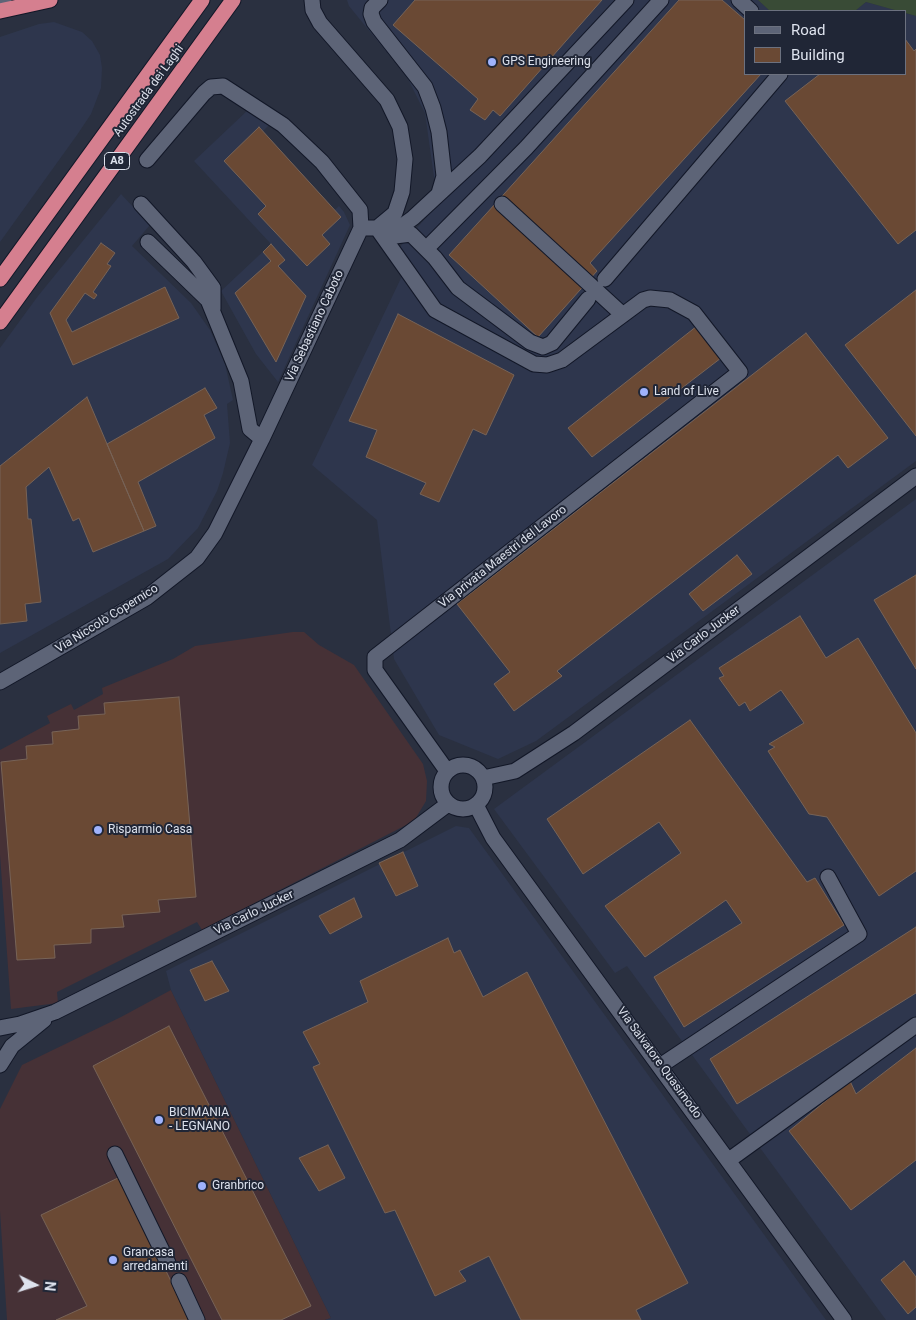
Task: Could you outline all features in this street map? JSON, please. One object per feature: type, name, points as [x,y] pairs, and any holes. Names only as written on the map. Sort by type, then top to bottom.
[{"type":"highway","points":[[0,11],[50,0]]},
{"type":"highway","name":"Autostrada dei Laghi","points":[[0,279],[202,0]]},
{"type":"highway","name":"Autostrada dei Laghi","points":[[0,322],[233,0]]},
{"type":"street","points":[[0,3],[4,0]]},
{"type":"street","points":[[312,0],[313,10],[320,23],[387,100],[400,127],[405,159],[402,192],[395,213],[381,233]]},
{"type":"street","points":[[380,0],[372,8],[371,14],[374,22],[425,87],[433,108],[440,132],[444,176],[439,193]]},
{"type":"street","points":[[381,233],[402,226],[480,156],[626,0]]},
{"type":"street","points":[[426,249],[526,148],[662,0]]},
{"type":"street","points":[[739,0],[750,10]]},
{"type":"street","points":[[605,279],[779,75]]},
{"type":"street","points":[[147,160],[204,93],[211,87],[223,86],[282,125],[322,162],[360,210],[361,228],[381,233],[411,234],[458,288],[530,342],[543,347],[552,343],[588,299]]},
{"type":"street","points":[[141,204],[194,262],[213,288],[212,309]]},
{"type":"street","points":[[381,233],[394,254],[436,310],[534,364],[547,365],[562,360],[629,310],[502,204]]},
{"type":"street","name":"Via Sebastiano Caboto","points":[[262,439],[361,228]]},
{"type":"street","points":[[148,242],[200,291],[212,309],[241,381],[250,429],[262,439]]},
{"type":"street","name":"Via privata Maestri del Lavoro","points":[[447,771],[375,670],[375,657],[740,372],[694,312],[670,300],[650,298],[629,310]]},
{"type":"street","name":"Via Niccolò Copernico","points":[[2,682],[146,598],[196,558],[215,533],[262,439]]},
{"type":"street","name":"Via Carlo Jucker","points":[[483,778],[515,771],[574,733],[916,476]]},
{"type":"street","points":[[467,765],[474,767],[483,778],[484,793],[476,805],[462,810],[448,804],[441,791],[441,783],[447,771],[453,767],[467,765]]},
{"type":"street","name":"Via Carlo Jucker","points":[[0,1028],[20,1024],[55,1012],[400,840],[448,804]]},
{"type":"street","name":"Via Salvatore Quasimodo","points":[[476,805],[493,838],[844,1320]]},
{"type":"street","points":[[660,1066],[859,934],[828,877]]},
{"type":"street","name":"Via Carlo Jucker","points":[[0,1065],[12,1046],[55,1012]]},
{"type":"street","points":[[729,1160],[916,1026]]},
{"type":"street","points":[[115,1154],[168,1263]]},
{"type":"street","points":[[179,1281],[197,1320]]},
{"type":"shaded area","points":[[347,0],[758,0],[769,10],[744,10],[744,75],[906,75],[906,13],[916,16],[916,461],[536,741],[498,759],[439,735],[394,659],[377,520],[312,465],[402,276],[390,258],[442,200],[435,184],[425,113],[407,77],[349,6]]},
{"type":"shaded area","points":[[866,2],[895,10],[856,10]]},
{"type":"shaded area","points":[[54,22],[82,32],[92,41],[100,55],[102,68],[101,88],[91,114],[0,242],[0,37],[39,24]]},
{"type":"shaded area","points":[[248,110],[271,123],[263,131],[335,210],[339,206],[350,225],[278,382],[256,354],[221,291],[271,244],[194,161]]},
{"type":"shaded area","points":[[121,194],[150,225],[132,246],[191,303],[210,330],[225,364],[233,400],[227,404],[230,443],[223,473],[217,491],[198,528],[168,559],[0,653],[0,348],[38,296]]},
{"type":"shaded area","points":[[916,499],[916,1320],[886,1320],[627,966],[615,973],[494,809]]},
{"type":"shaded area","points":[[304,632],[319,645],[354,665],[423,764],[427,781],[426,801],[414,821],[202,930],[197,922],[57,992],[58,1003],[11,1009],[0,855],[0,750],[50,723],[47,716],[71,704],[74,710],[103,694],[102,688],[173,659],[195,646]]},
{"type":"shaded area","points":[[456,826],[469,828],[826,1320],[325,1320],[331,1318],[171,990],[166,971]]},
{"type":"shaded area","points":[[171,990],[331,1318],[325,1320],[7,1320],[0,1211],[0,1109],[22,1065],[121,1017]]},
{"type":"green space","points":[[758,0],[916,0],[916,16],[906,13],[906,10],[895,10],[866,2],[856,10],[769,10]]},
{"type":"building","name":"GPS Engineering","points":[[415,0],[602,0],[500,116],[493,110],[485,120],[470,110],[478,99],[393,25]]},
{"type":"building","points":[[679,0],[722,0],[744,19],[744,75],[760,75],[590,263],[597,271],[538,337],[449,255]]},
{"type":"building","points":[[906,40],[914,51],[916,49],[916,230],[898,244],[785,101],[819,75],[906,75]]},
{"type":"building","points":[[259,127],[341,217],[322,235],[330,244],[307,266],[258,214],[266,206],[224,161]]},
{"type":"building","points":[[101,243],[115,253],[107,264],[111,266],[93,292],[97,295],[94,299],[85,293],[66,320],[72,332],[165,287],[179,318],[73,365],[50,313]]},
{"type":"building","points":[[271,244],[285,260],[278,266],[306,296],[276,362],[235,293],[271,261],[263,252]]},
{"type":"building","points":[[916,290],[916,436],[845,345]]},
{"type":"building","points":[[398,314],[514,375],[486,435],[473,429],[439,502],[420,494],[426,483],[366,457],[377,430],[349,421]]},
{"type":"building","points":[[697,326],[721,358],[592,457],[568,428]]},
{"type":"building","points":[[806,333],[888,438],[848,468],[838,455],[557,671],[562,676],[514,711],[494,684],[510,672],[457,604]]},
{"type":"building","points":[[205,388],[217,408],[204,415],[215,438],[138,482],[156,526],[144,531],[107,444]]},
{"type":"building","points":[[87,397],[144,531],[93,552],[79,518],[73,521],[49,467],[26,487],[28,519],[31,519],[41,602],[25,604],[27,621],[0,624],[0,466]]},
{"type":"building","points":[[737,555],[752,574],[703,611],[689,594]]},
{"type":"building","points":[[916,575],[916,669],[874,600]]},
{"type":"building","points":[[800,616],[826,658],[858,638],[916,733],[916,871],[879,896],[827,817],[809,814],[768,751],[775,747],[769,744],[804,723],[781,690],[750,711],[745,702],[739,706],[719,678],[724,676],[719,668]]},
{"type":"building","name":"Risparmio Casa","points":[[179,697],[196,897],[158,900],[160,912],[122,915],[124,927],[91,929],[91,943],[54,945],[55,958],[17,960],[1,762],[27,759],[26,746],[53,744],[52,732],[79,729],[78,716],[105,714],[104,703]]},
{"type":"building","points":[[690,720],[807,882],[815,878],[844,925],[684,1027],[654,977],[742,923],[726,900],[645,957],[605,906],[681,853],[659,822],[583,874],[547,819]]},
{"type":"building","points":[[403,852],[418,886],[396,896],[379,863]]},
{"type":"building","points":[[354,898],[362,917],[330,934],[319,916]]},
{"type":"building","points":[[916,927],[916,993],[737,1104],[710,1059]]},
{"type":"building","points":[[448,938],[454,953],[460,950],[483,997],[527,972],[688,1283],[636,1310],[641,1320],[521,1320],[489,1256],[459,1271],[466,1281],[435,1296],[395,1210],[385,1213],[313,1067],[320,1064],[303,1032],[368,1002],[360,981]]},
{"type":"building","points":[[212,961],[229,991],[205,1001],[190,970]]},
{"type":"building","name":"Granbrico","points":[[169,1026],[311,1306],[281,1320],[222,1320],[93,1066]]},
{"type":"building","points":[[916,1048],[916,1160],[851,1210],[789,1131],[850,1081],[856,1094]]},
{"type":"building","points":[[328,1145],[345,1178],[319,1191],[299,1158]]},
{"type":"building","name":"Grancasa arredamenti","points":[[120,1177],[190,1320],[56,1320],[87,1306],[41,1215]]},
{"type":"building","points":[[904,1261],[916,1277],[916,1307],[908,1314],[881,1280]]},
{"type":"place","name":"GPS Engineering","points":[[492,62]]},
{"type":"place","name":"Land of Live","points":[[644,392]]},
{"type":"place","name":"Risparmio Casa","points":[[98,830]]},
{"type":"place","name":"BICIMANIA - LEGNANO","points":[[159,1120]]},
{"type":"place","name":"Granbrico","points":[[202,1186]]},
{"type":"place","name":"Grancasa arredamenti","points":[[113,1260]]}]
